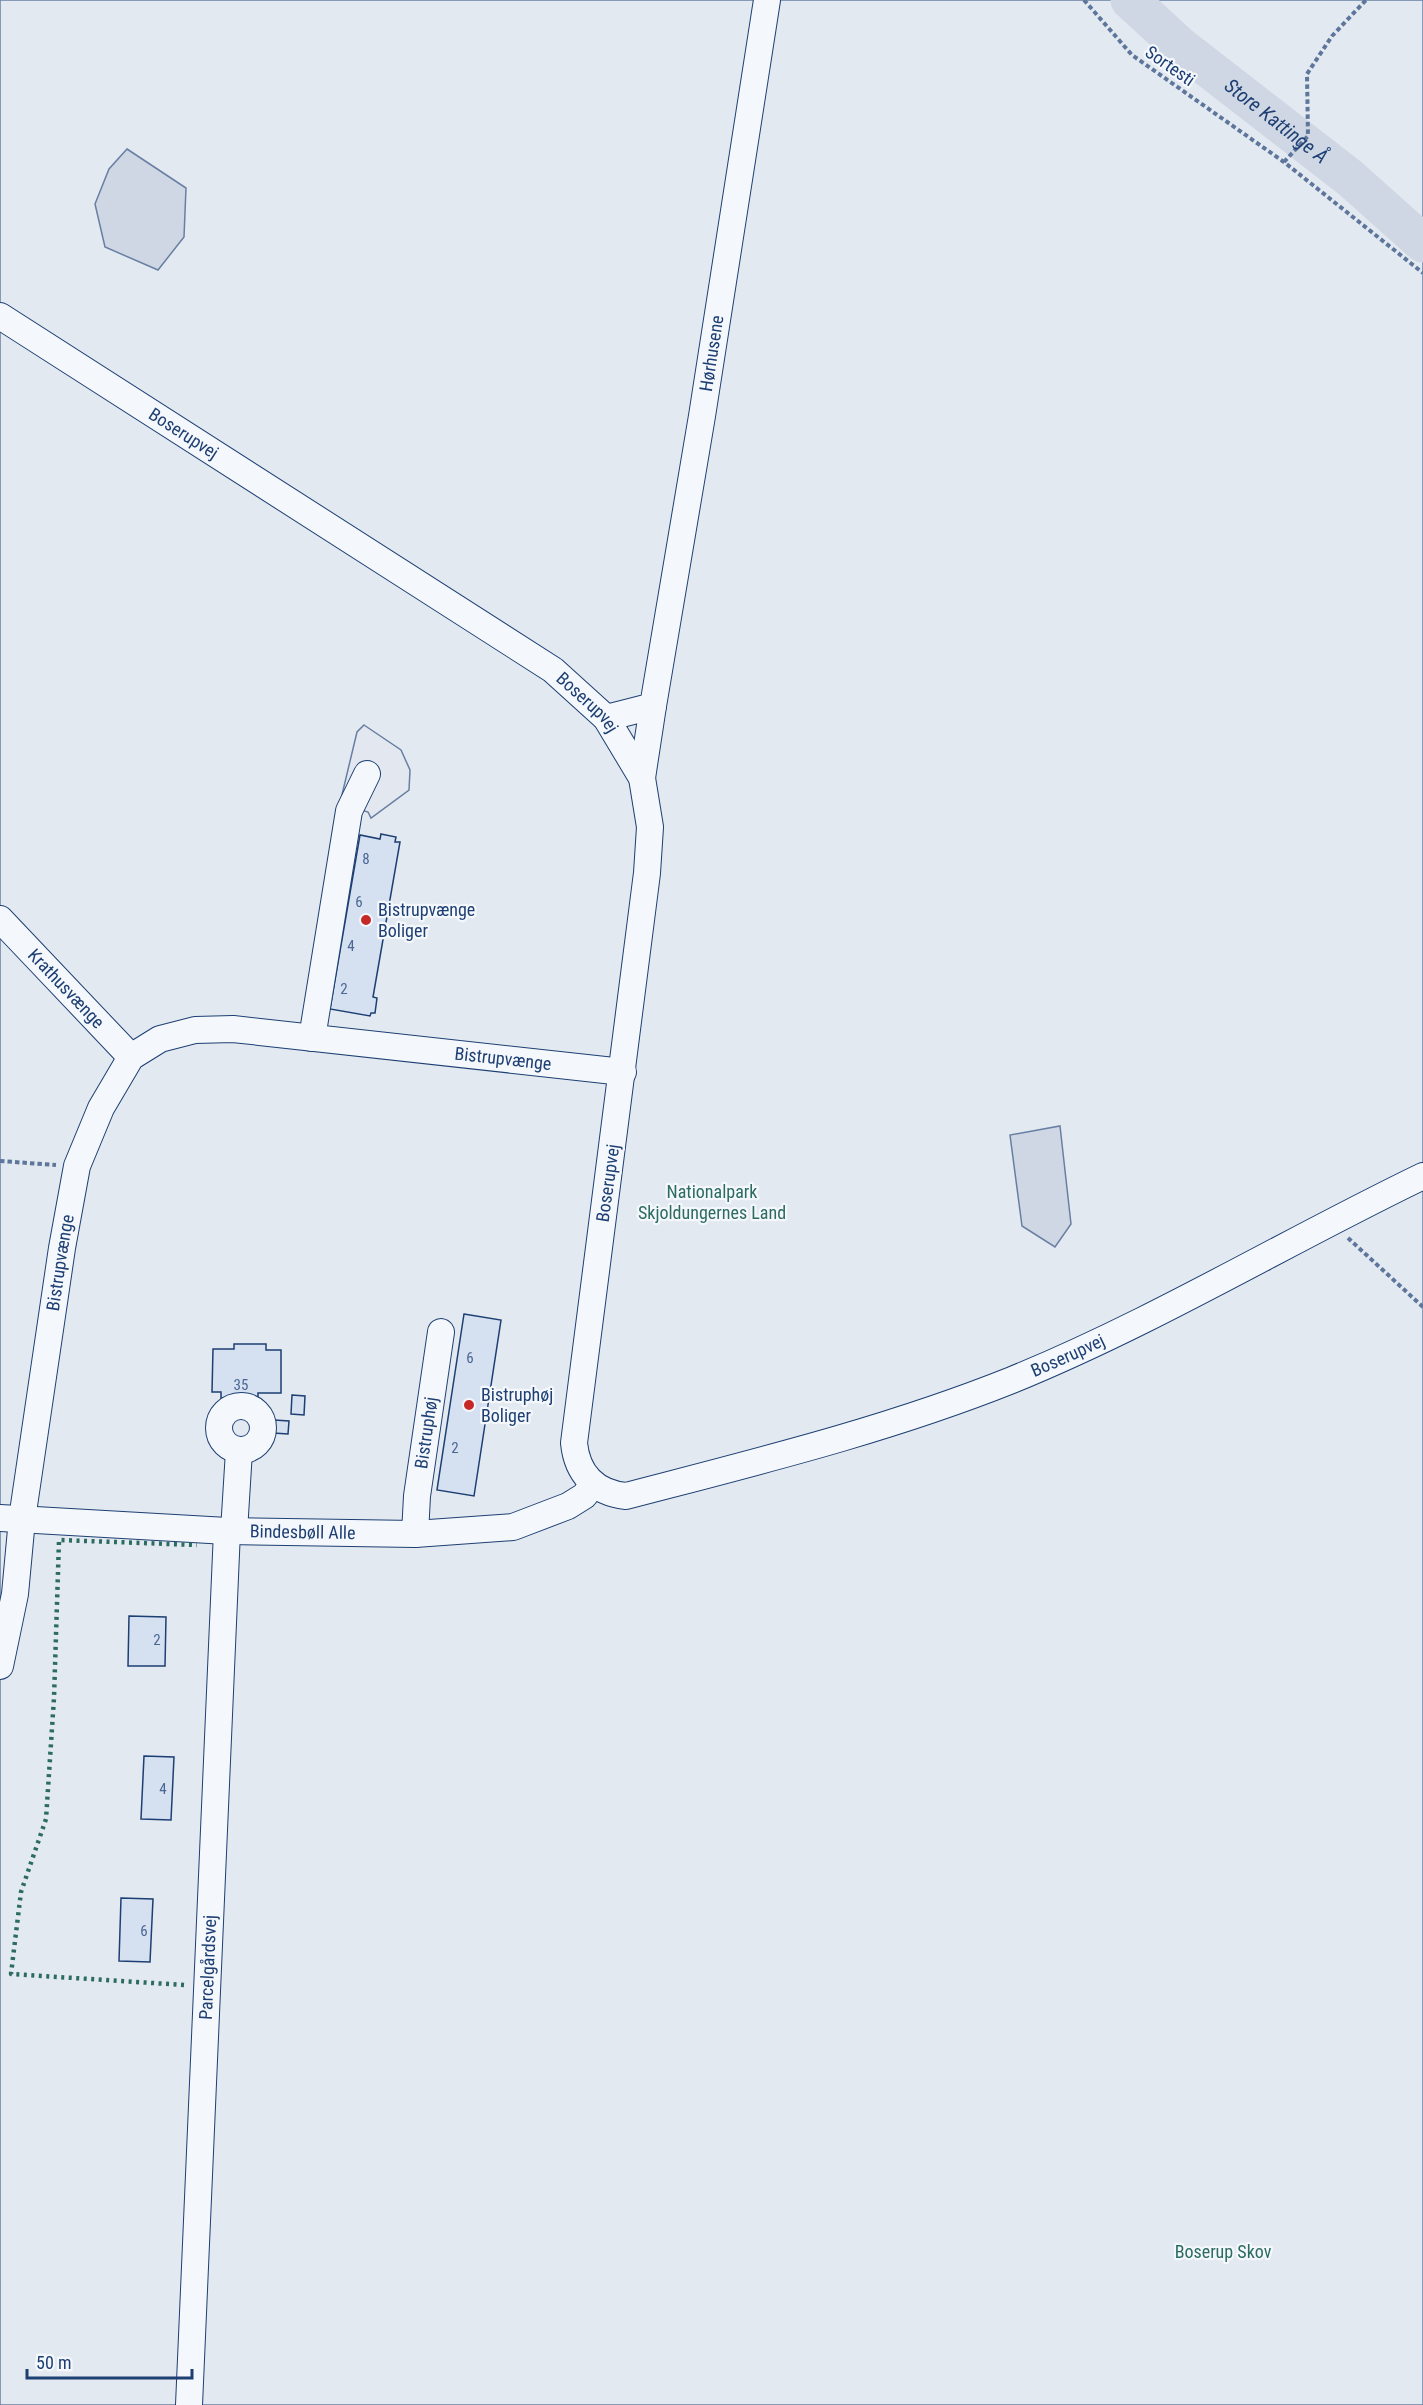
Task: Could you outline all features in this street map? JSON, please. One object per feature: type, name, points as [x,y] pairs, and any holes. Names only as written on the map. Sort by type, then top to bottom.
[{"type":"street","name":"Hørhusene","points":[[642,778],[702,416],[767,0]]},
{"type":"street","name":"Boserupvej","points":[[0,316],[554,670],[606,718],[642,778],[650,827],[647,873],[574,1443],[578,1465],[593,1485],[626,1496],[878,1429],[1012,1380],[1109,1337],[1329,1221],[1423,1176]]},
{"type":"street","points":[[606,718],[653,706]]},
{"type":"street","points":[[312,1038],[349,811],[367,774]]},
{"type":"street","name":"Krathusvænge","points":[[0,920],[131,1057]]},
{"type":"street","name":"Bistrupvænge","points":[[0,1666],[15,1594],[11,1519],[77,1166],[101,1108],[131,1057],[160,1039],[195,1030],[233,1029],[623,1072]]},
{"type":"street","name":"Bistruphøj","points":[[415,1534],[417,1496],[441,1332]]},
{"type":"street","name":"Parcelgårdsvej","points":[[189,2405],[231,1531],[239,1451]]},
{"type":"street","name":"Bindesbøll Alle","points":[[11,1519],[231,1531],[415,1534],[513,1527],[568,1506],[584,1496],[593,1485]]},
{"type":"path","name":"Sortesti","points":[[1084,0],[1132,55],[1284,162],[1423,273]]},
{"type":"path","points":[[1284,162],[1308,136],[1307,74],[1332,36],[1366,0]]},
{"type":"path","points":[[0,1161],[77,1166]]},
{"type":"path","points":[[1329,1221],[1423,1307]]},
{"type":"green space","name":"Nationalpark Skjoldungernes Land","points":[[0,0],[1423,0],[1423,2405],[0,2405]]},
{"type":"shaded area","points":[[127,149],[186,188],[184,237],[158,270],[105,247],[95,204],[109,169]]},
{"type":"shaded area","points":[[364,725],[401,750],[410,770],[409,790],[371,818],[368,812],[340,803],[357,732]]},
{"type":"shaded area","points":[[1060,1126],[1071,1224],[1055,1247],[1022,1226],[1010,1135]]},
{"type":"building","name":"Bistrupvænge Boliger","points":[[381,834],[396,837],[395,842],[400,842],[373,997],[377,998],[375,1013],[371,1013],[370,1016],[330,1009],[360,835],[380,839]]},
{"type":"building","name":"Bistruphøj Boliger","points":[[464,1314],[501,1320],[474,1496],[437,1490]]},
{"type":"building","points":[[234,1344],[266,1344],[266,1350],[281,1350],[281,1393],[258,1393],[258,1398],[221,1398],[221,1392],[212,1392],[213,1349],[234,1349]]},
{"type":"building","points":[[292,1395],[305,1396],[304,1415],[291,1414]]},
{"type":"building","points":[[274,1420],[289,1421],[288,1434],[273,1433]]},
{"type":"building","points":[[129,1616],[166,1617],[165,1666],[128,1666]]},
{"type":"building","points":[[144,1756],[174,1757],[171,1820],[141,1819]]},
{"type":"building","points":[[121,1898],[153,1899],[150,1962],[119,1961]]},
{"type":"waterway","name":"Store Kattinge Å","points":[[1130,0],[1181,47],[1350,178],[1423,243]]},
{"type":"hedge","points":[[184,1985],[11,1974],[21,1892],[46,1819],[54,1698],[59,1540],[197,1545]]},
{"type":"place","name":"Bistrupvænge Boliger","points":[[366,920]]},
{"type":"place","name":"Bistruphøj Boliger","points":[[469,1405]]},
{"type":"park label","name":"Boserup Skov","points":[[1223,2252]]}]
